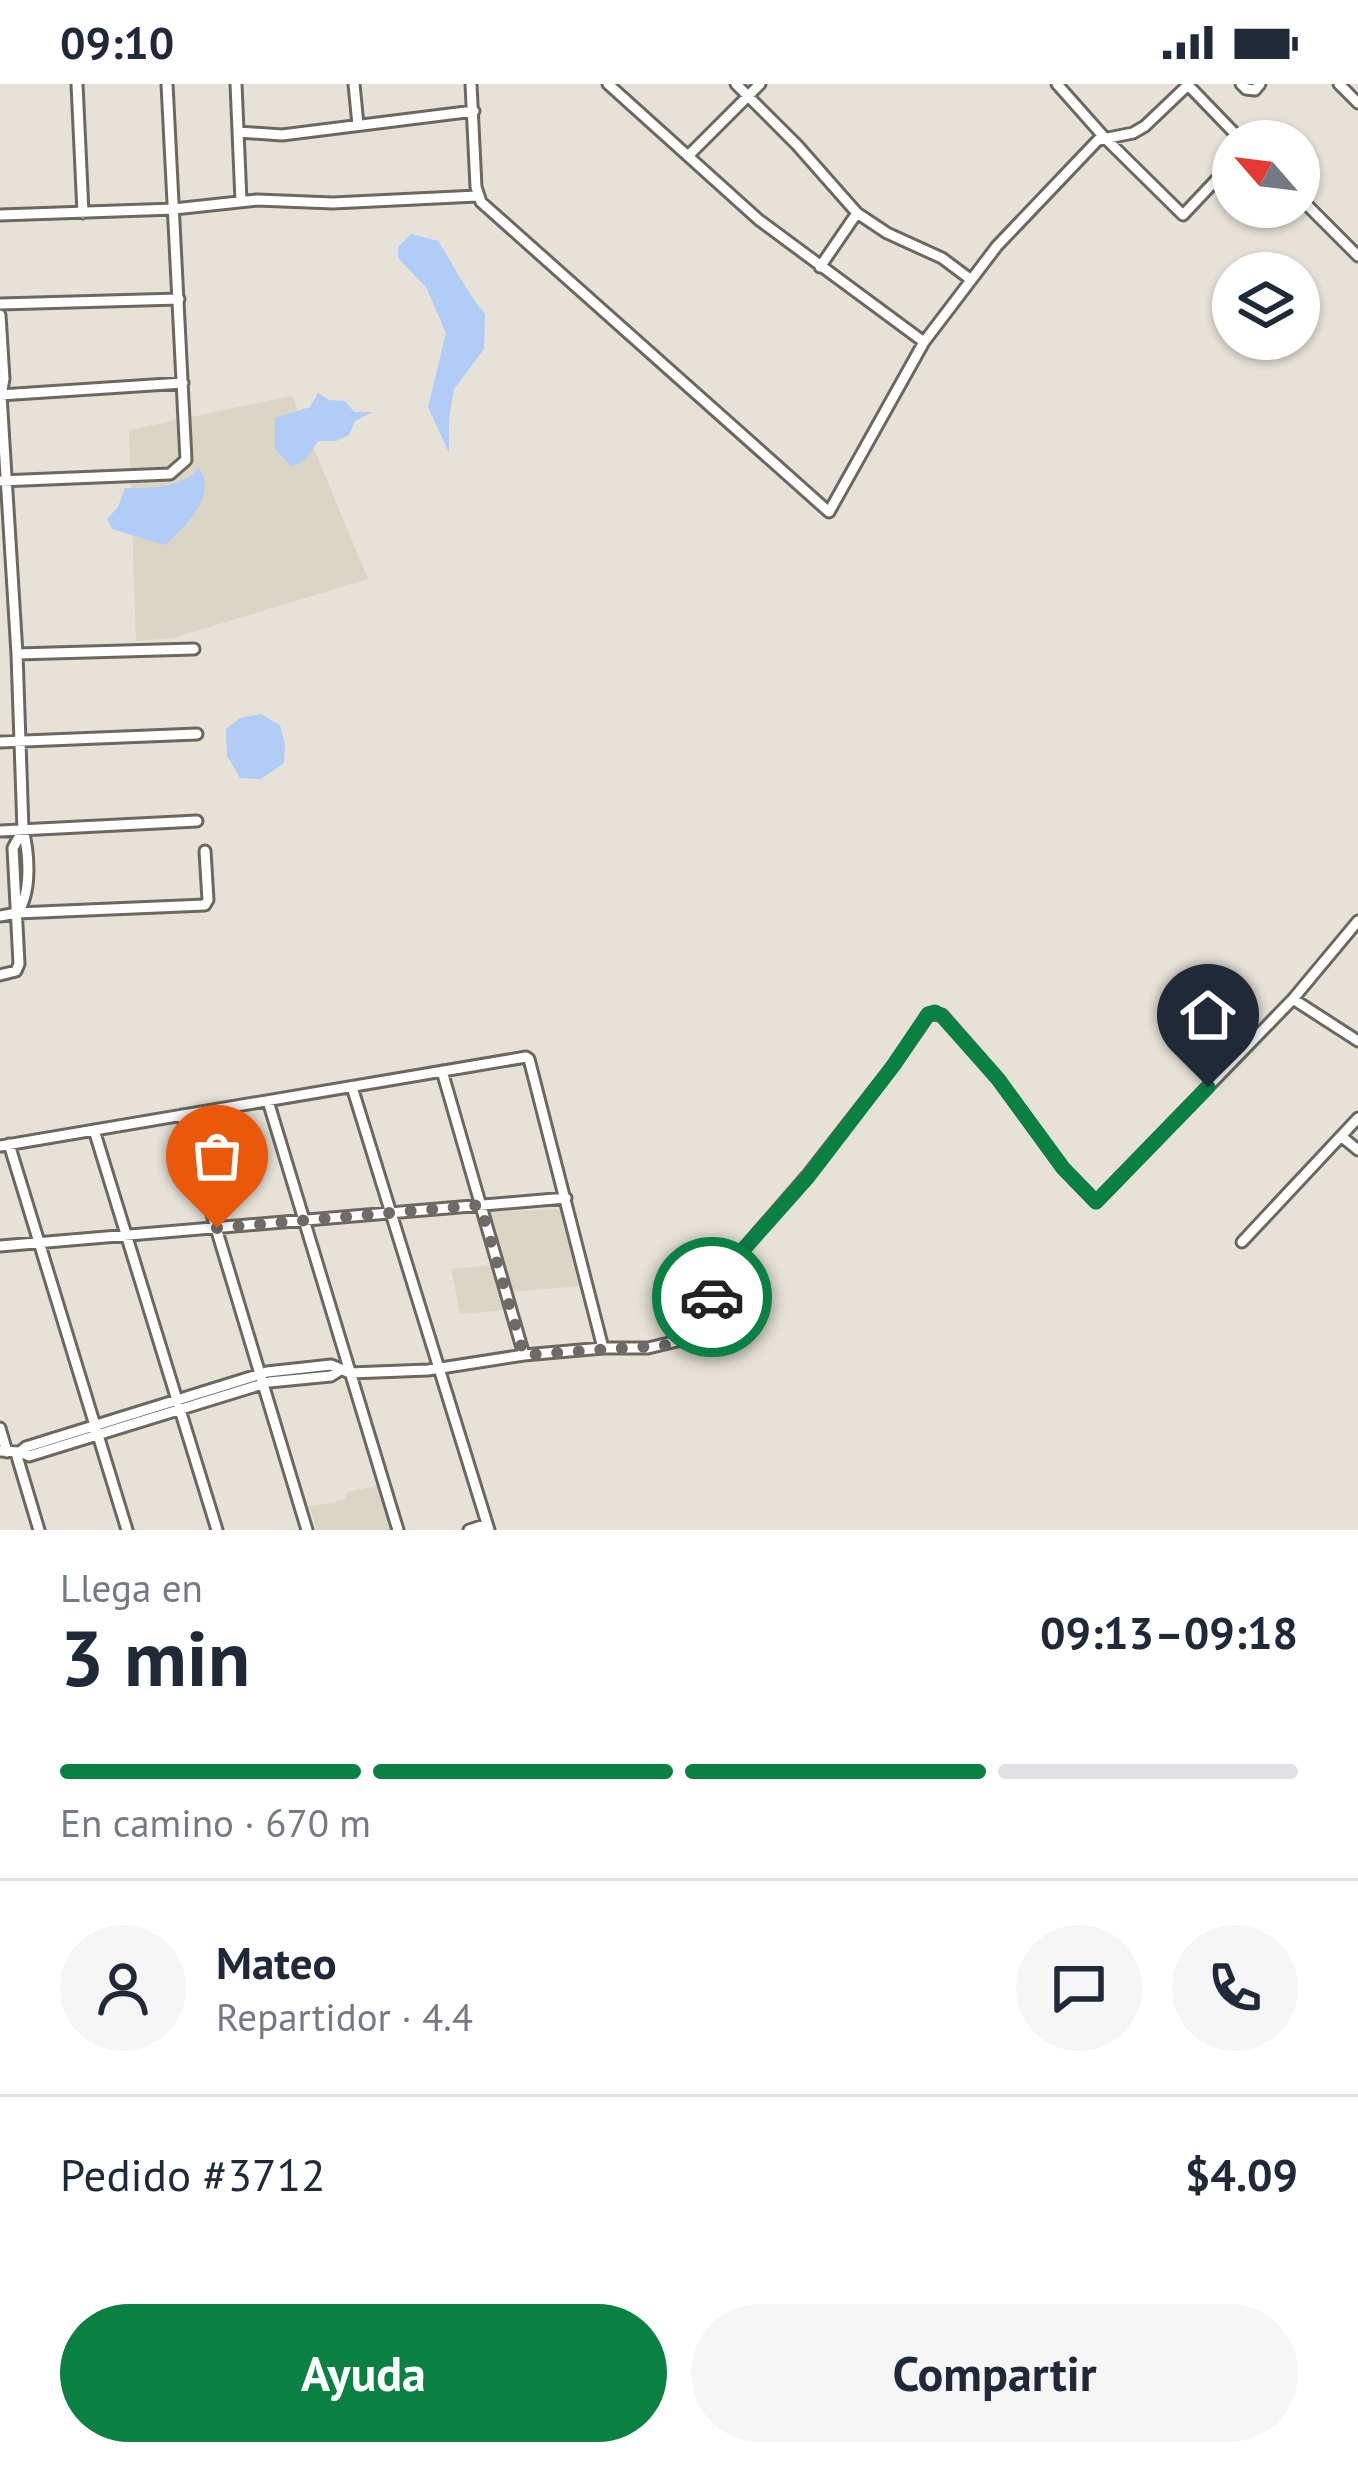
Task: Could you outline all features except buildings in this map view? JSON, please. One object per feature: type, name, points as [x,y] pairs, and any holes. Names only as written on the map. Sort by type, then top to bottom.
[{"type":"street","points":[[77,84],[83,213]]},
{"type":"street","points":[[3,481],[170,474],[186,460],[167,84]]},
{"type":"street","points":[[236,84],[241,201]]},
{"type":"street","points":[[354,84],[358,125]]},
{"type":"street","points":[[471,84],[477,196]]},
{"type":"street","points":[[608,84],[759,220],[924,342]]},
{"type":"street","points":[[736,84],[857,213],[887,233],[943,258],[970,279]]},
{"type":"street","points":[[688,156],[760,84]]},
{"type":"street","points":[[0,214],[174,209],[241,201],[333,203],[477,196],[829,512],[924,342],[1022,218],[1092,145],[1145,126],[1188,84],[1222,120]]},
{"type":"street","points":[[1241,84],[1255,90],[1260,84]]},
{"type":"street","points":[[1340,84],[1358,103]]},
{"type":"street","points":[[1060,85],[1104,137],[1183,215],[1212,184]]},
{"type":"street","points":[[238,132],[282,135],[474,111]]},
{"type":"street","points":[[820,267],[857,213]]},
{"type":"street","points":[[1320,218],[1358,256]]},
{"type":"street","points":[[0,304],[178,299]]},
{"type":"street","points":[[0,315],[6,567],[16,654],[26,846],[26,899],[17,913],[19,964],[16,970],[0,975]]},
{"type":"street","points":[[0,394],[183,383]]},
{"type":"street","points":[[16,654],[194,649]]},
{"type":"street","points":[[0,742],[197,734]]},
{"type":"street","points":[[0,831],[197,821]]},
{"type":"street","points":[[0,916],[205,905],[205,851]]},
{"type":"street","points":[[11,1452],[29,1456],[260,1379],[440,1369],[524,1355],[668,1345],[689,1332],[735,1259],[808,1177],[928,1014],[935,1012],[998,1079],[1063,1168],[1096,1202],[1293,999],[1358,920]]},
{"type":"street","points":[[1293,999],[1358,1041]]},
{"type":"street","points":[[127,1530],[5,1145],[529,1059],[603,1348]]},
{"type":"street","points":[[442,1071],[524,1355]]},
{"type":"street","points":[[352,1087],[488,1527],[470,1530]]},
{"type":"street","points":[[268,1101],[345,1372],[398,1530]]},
{"type":"street","points":[[182,1115],[307,1530]]},
{"type":"street","points":[[1243,1242],[1358,1118]]},
{"type":"street","points":[[94,1130],[218,1530]]},
{"type":"street","points":[[1341,1136],[1358,1150]]},
{"type":"street","points":[[0,1246],[566,1198]]},
{"type":"street","points":[[0,1428],[39,1530]]},
{"type":"shaded area","points":[[292,396],[368,579],[173,638],[136,641],[129,430]]},
{"type":"shaded area","points":[[562,1209],[581,1286],[512,1292],[489,1212]]},
{"type":"shaded area","points":[[492,1265],[505,1310],[460,1314],[451,1269]]},
{"type":"shaded area","points":[[384,1484],[396,1530],[317,1530],[309,1506],[336,1502],[348,1492]]},
{"type":"water","points":[[411,234],[438,241],[485,314],[484,349],[454,389],[449,453],[428,407],[446,333],[426,287],[398,258],[398,247]]},
{"type":"water","points":[[318,393],[345,401],[354,412],[373,412],[355,421],[349,435],[318,441],[306,459],[291,467],[275,449],[275,418],[310,407]]},
{"type":"water","points":[[198,467],[205,488],[202,499],[190,520],[165,545],[112,529],[107,519],[125,488],[176,483]]},
{"type":"water","points":[[261,714],[280,725],[284,763],[261,779],[240,778],[227,756],[226,729],[240,718]]},
{"type":"way so far","points":[[217,1228],[480,1205],[524,1355],[668,1345],[689,1332],[712,1297]]},
{"type":"route","points":[[712,1297],[735,1259],[808,1177],[928,1014],[942,1016],[998,1079],[1063,1168],[1096,1202],[1208,1087]]}]
